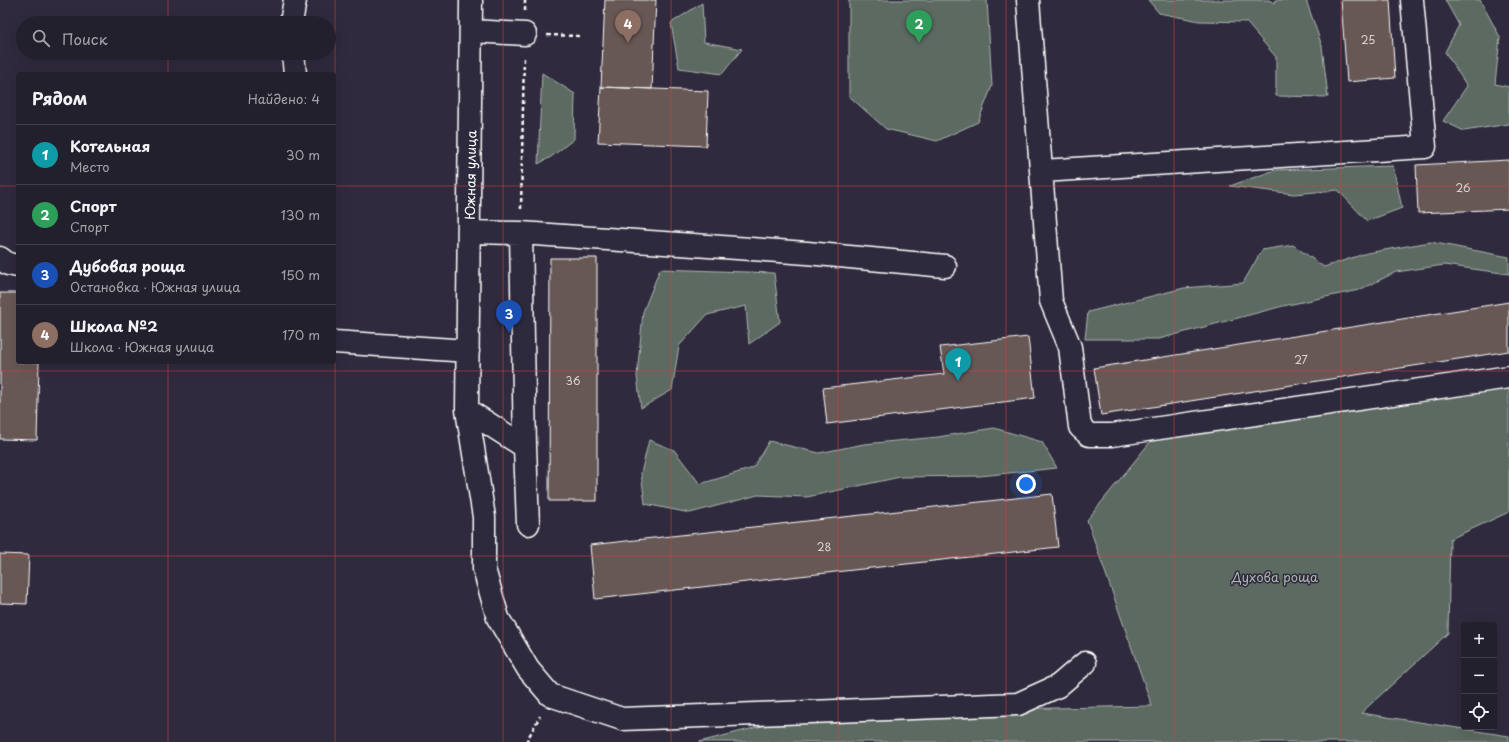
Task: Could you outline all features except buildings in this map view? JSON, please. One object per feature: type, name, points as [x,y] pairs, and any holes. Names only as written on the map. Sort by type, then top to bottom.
[{"type":"street","points":[[292,16],[295,0]]},
{"type":"street","name":"Южная улица","points":[[471,0],[472,31],[467,410],[484,517],[484,569],[498,618],[528,669],[550,694]]},
{"type":"street","points":[[1028,0],[1051,301],[1070,346],[1080,427],[1089,435],[1112,435],[1509,377]]},
{"type":"street","points":[[1042,171],[1425,147],[1412,0]]},
{"type":"street","points":[[472,31],[525,34]]},
{"type":"street","points":[[294,60],[295,72]]},
{"type":"street","points":[[470,232],[521,233],[807,253],[945,266]]},
{"type":"street","points":[[521,233],[524,447],[528,524]]},
{"type":"street","points":[[0,258],[8,264],[16,266]]},
{"type":"street","points":[[336,342],[468,351]]},
{"type":"street","points":[[467,410],[524,447]]},
{"type":"street","points":[[550,694],[622,719],[1018,704],[1058,686],[1085,663]]},
{"type":"path","points":[[521,233],[525,0]]},
{"type":"path","points":[[525,34],[579,36]]},
{"type":"path","points":[[526,742],[550,694]]},
{"type":"green space","points":[[849,0],[987,0],[992,86],[978,122],[937,141],[886,129],[849,96]]},
{"type":"green space","points":[[1148,0],[1269,0],[1274,3],[1275,0],[1306,0],[1322,46],[1328,97],[1276,96],[1276,57],[1246,22],[1199,21],[1159,13]]},
{"type":"green space","points":[[1445,0],[1480,0],[1500,37],[1495,84],[1509,87],[1509,124],[1464,131],[1443,121],[1467,86],[1445,52],[1459,25]]},
{"type":"green space","points":[[702,3],[704,42],[742,49],[722,74],[679,68],[671,23]]},
{"type":"green space","points":[[542,73],[575,94],[574,139],[551,157],[538,164]]},
{"type":"green space","points":[[1393,166],[1402,208],[1367,221],[1338,190],[1294,194],[1230,186],[1275,170]]},
{"type":"green space","points":[[1430,242],[1509,257],[1509,274],[1444,265],[1396,272],[1359,290],[1283,306],[1159,339],[1085,339],[1088,312],[1184,288],[1243,283],[1262,250],[1293,245],[1324,267],[1367,253]]},
{"type":"green space","points":[[660,269],[774,273],[780,322],[749,344],[746,306],[707,315],[679,346],[672,390],[641,408],[637,376],[643,312]]},
{"type":"green space","name":"Духова роща","points":[[1509,384],[1509,512],[1450,539],[1448,633],[1361,713],[1461,729],[1461,730],[1509,736],[1509,742],[699,742],[813,713],[1152,706],[1087,520],[1159,431]]},
{"type":"green space","points":[[994,428],[1042,442],[1057,468],[980,476],[900,477],[807,497],[758,495],[690,513],[645,504],[641,473],[649,440],[674,450],[700,484],[753,468],[769,441],[819,453],[864,444],[938,437]]},
{"type":"place","name":"Школа №2","points":[[628,43]]},
{"type":"place","name":"Спорт","points":[[919,43]]},
{"type":"place","name":"Дубовая роща","points":[[509,333]]},
{"type":"place","name":"Котельная","points":[[958,381]]}]
